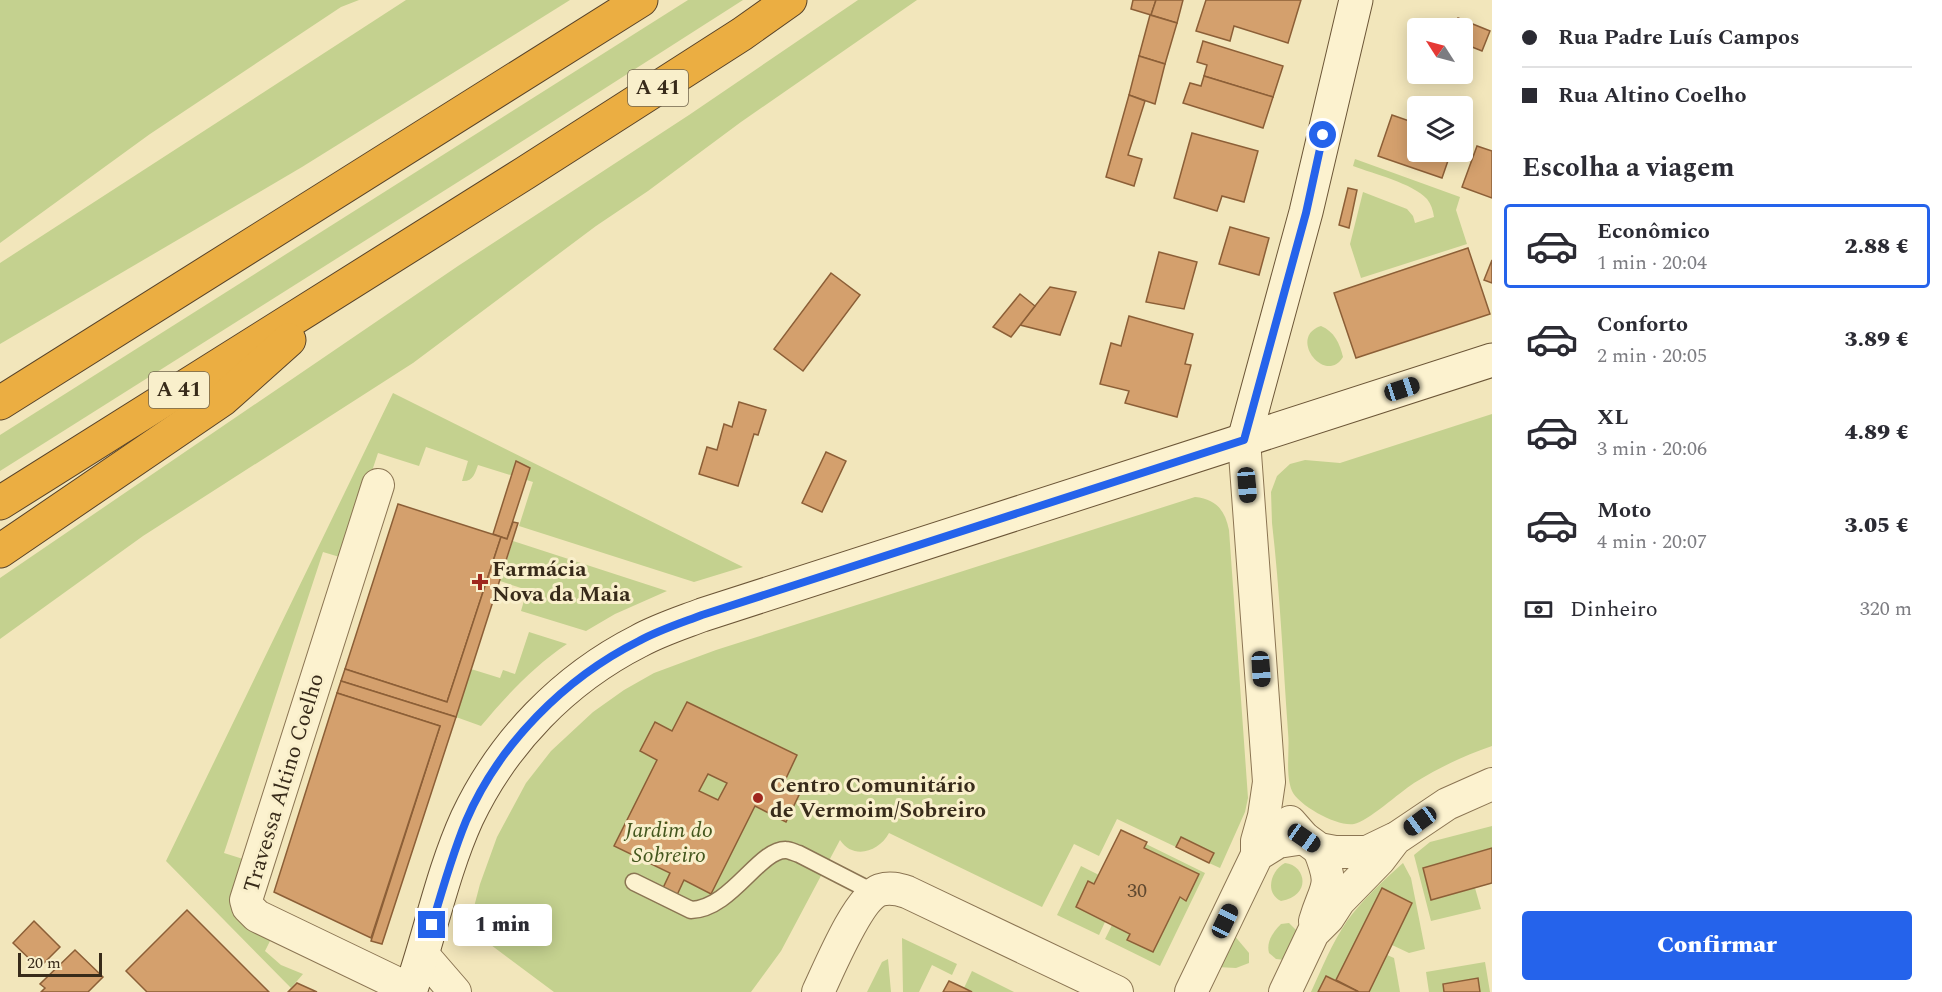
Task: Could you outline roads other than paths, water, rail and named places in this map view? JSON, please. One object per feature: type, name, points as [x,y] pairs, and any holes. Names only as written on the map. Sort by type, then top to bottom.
[{"type":"highway","points":[[0,404],[641,0]]},
{"type":"highway","name":"A 41","points":[[0,503],[647,95],[790,0]]},
{"type":"highway","points":[[0,551],[223,399],[358,278]]},
{"type":"main road","points":[[1244,440],[1306,213],[1356,0]]},
{"type":"main road","points":[[410,991],[447,872],[467,820],[493,772],[509,749],[551,702],[580,678],[639,640],[702,615],[1492,360]]},
{"type":"street","points":[[1191,992],[1257,855],[1257,841],[1264,816],[1269,782],[1244,440]]},
{"type":"street","name":"Travessa Altino Coelho","points":[[378,485],[246,900],[248,907],[257,916],[410,991]]},
{"type":"street","points":[[1269,782],[1284,816],[1311,843],[1329,876],[1329,885],[1313,933],[1284,992]]},
{"type":"street","points":[[1257,855],[1278,842],[1311,843],[1349,853],[1368,852],[1395,839],[1447,804],[1492,784]]},
{"type":"street","points":[[1313,933],[1395,839]]},
{"type":"street","points":[[818,992],[866,899],[879,890],[893,888],[907,892],[1117,992]]},
{"type":"street","points":[[423,955],[455,992]]},
{"type":"lane","points":[[634,882],[691,910],[701,909],[713,904],[731,891],[764,860],[777,851],[786,850],[800,854],[875,893]]},
{"type":"place","name":"Farmácia Nova da Maia","points":[[480,582]]},
{"type":"place","name":"Centro Comunitário de Vermoim/Sobreiro","points":[[758,798]]},
{"type":"park label","name":"Jardim do Sobreiro","points":[[669,842]]}]
